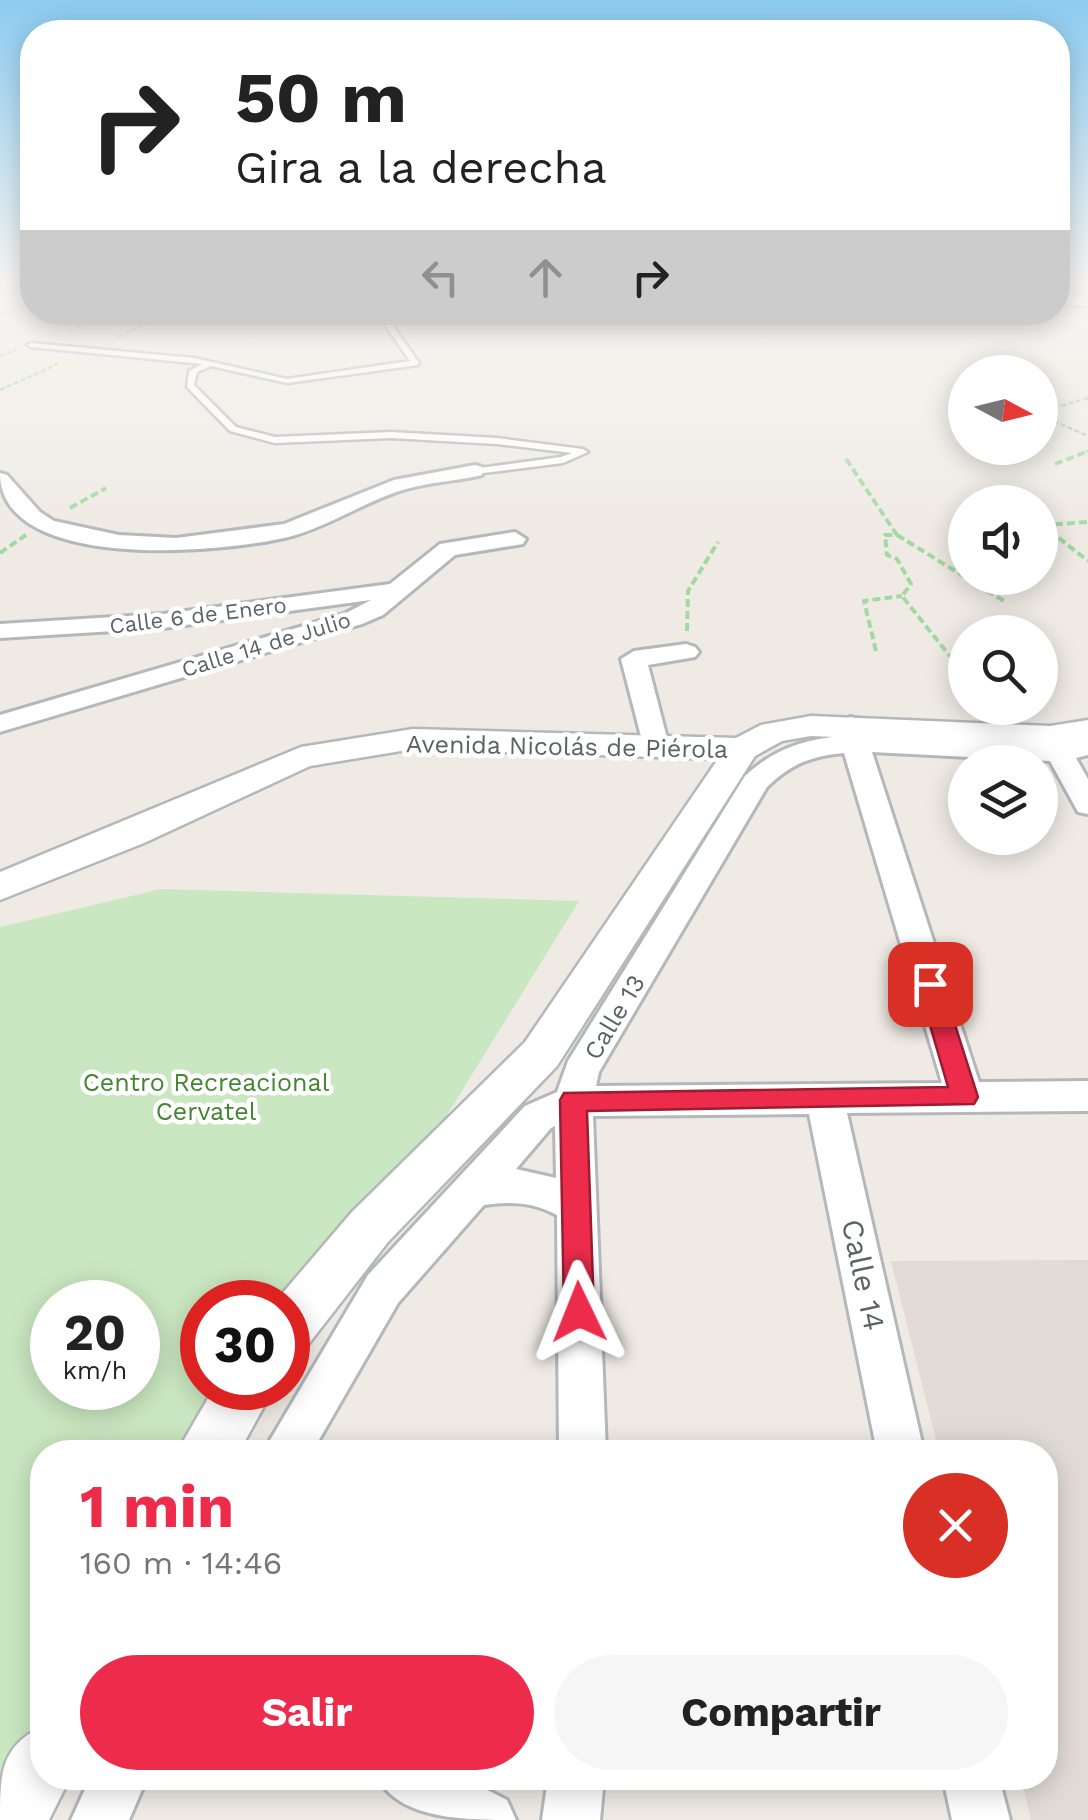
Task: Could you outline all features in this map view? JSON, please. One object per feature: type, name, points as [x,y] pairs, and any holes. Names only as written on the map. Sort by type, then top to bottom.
[{"type":"street","points":[[0,479],[32,518],[47,526],[118,542],[176,544],[288,530],[401,484],[475,471]]},
{"type":"street","name":"Calle 14 de Julio","points":[[0,724],[352,618],[374,610],[448,549],[515,538]]},
{"type":"street","name":"Calle 6 de Enero","points":[[0,630],[164,621],[396,590]]},
{"type":"street","points":[[157,676],[164,621]]},
{"type":"street","points":[[655,746],[634,659],[686,652]]},
{"type":"street","points":[[310,1301],[370,1227],[541,1054],[742,750],[772,732],[1066,745],[1088,730]]},
{"type":"street","points":[[853,734],[964,1097]]},
{"type":"street","name":"Calle 13","points":[[583,1440],[574,1100],[581,1071],[755,782],[780,760],[853,734]]},
{"type":"street","name":"Avenida Nicolás de Piérola","points":[[0,888],[131,835],[301,757],[413,738],[742,750]]},
{"type":"street","points":[[1066,745],[1088,805]]},
{"type":"street","name":"Calle 14","points":[[824,1097],[898,1440]]},
{"type":"street","points":[[293,1440],[359,1323],[383,1290],[538,1117],[574,1100],[1087,1100]]},
{"type":"street","points":[[472,1190],[508,1182],[536,1185],[576,1206]]},
{"type":"street","points":[[214,1440],[232,1410]]},
{"type":"street","points":[[11,1820],[30,1783]]},
{"type":"street","points":[[100,1820],[114,1790]]},
{"type":"street","points":[[429,1790],[486,1820]]},
{"type":"street","points":[[571,1820],[575,1790]]},
{"type":"street","points":[[975,1790],[981,1820]]},
{"type":"lane","points":[[199,369],[193,372],[190,385],[233,428],[254,436],[276,440],[409,436],[583,452],[563,460],[475,471]]},
{"type":"lane","points":[[232,369],[287,381],[372,369]]},
{"type":"path","points":[[1058,408],[1088,398]]},
{"type":"path","points":[[1058,422],[1088,436]]},
{"type":"path","points":[[1058,463],[1088,451]]},
{"type":"path","points":[[846,460],[897,535],[948,566]]},
{"type":"path","points":[[1058,523],[1088,522]]},
{"type":"path","points":[[876,650],[864,602],[902,596],[910,584],[897,559],[887,555],[884,535],[897,535]]},
{"type":"path","points":[[1058,537],[1088,561]]},
{"type":"path","points":[[686,652],[688,591],[718,542]]},
{"type":"path","points":[[994,595],[1004,601]]},
{"type":"path","points":[[902,596],[948,654]]},
{"type":"shaded area","points":[[1088,1260],[1088,1820],[1031,1820],[1024,1790],[1058,1790],[1058,1440],[936,1440],[891,1261]]},
{"type":"green space","name":"Centro Recreacional Cervatel","points":[[161,889],[579,901],[310,1337],[310,1280],[180,1280],[180,1410],[265,1410],[246,1440],[30,1440],[30,1789],[11,1820],[0,1820],[0,927]]},
{"type":"route","points":[[579,1312],[574,1100],[964,1097],[930,984]]}]
